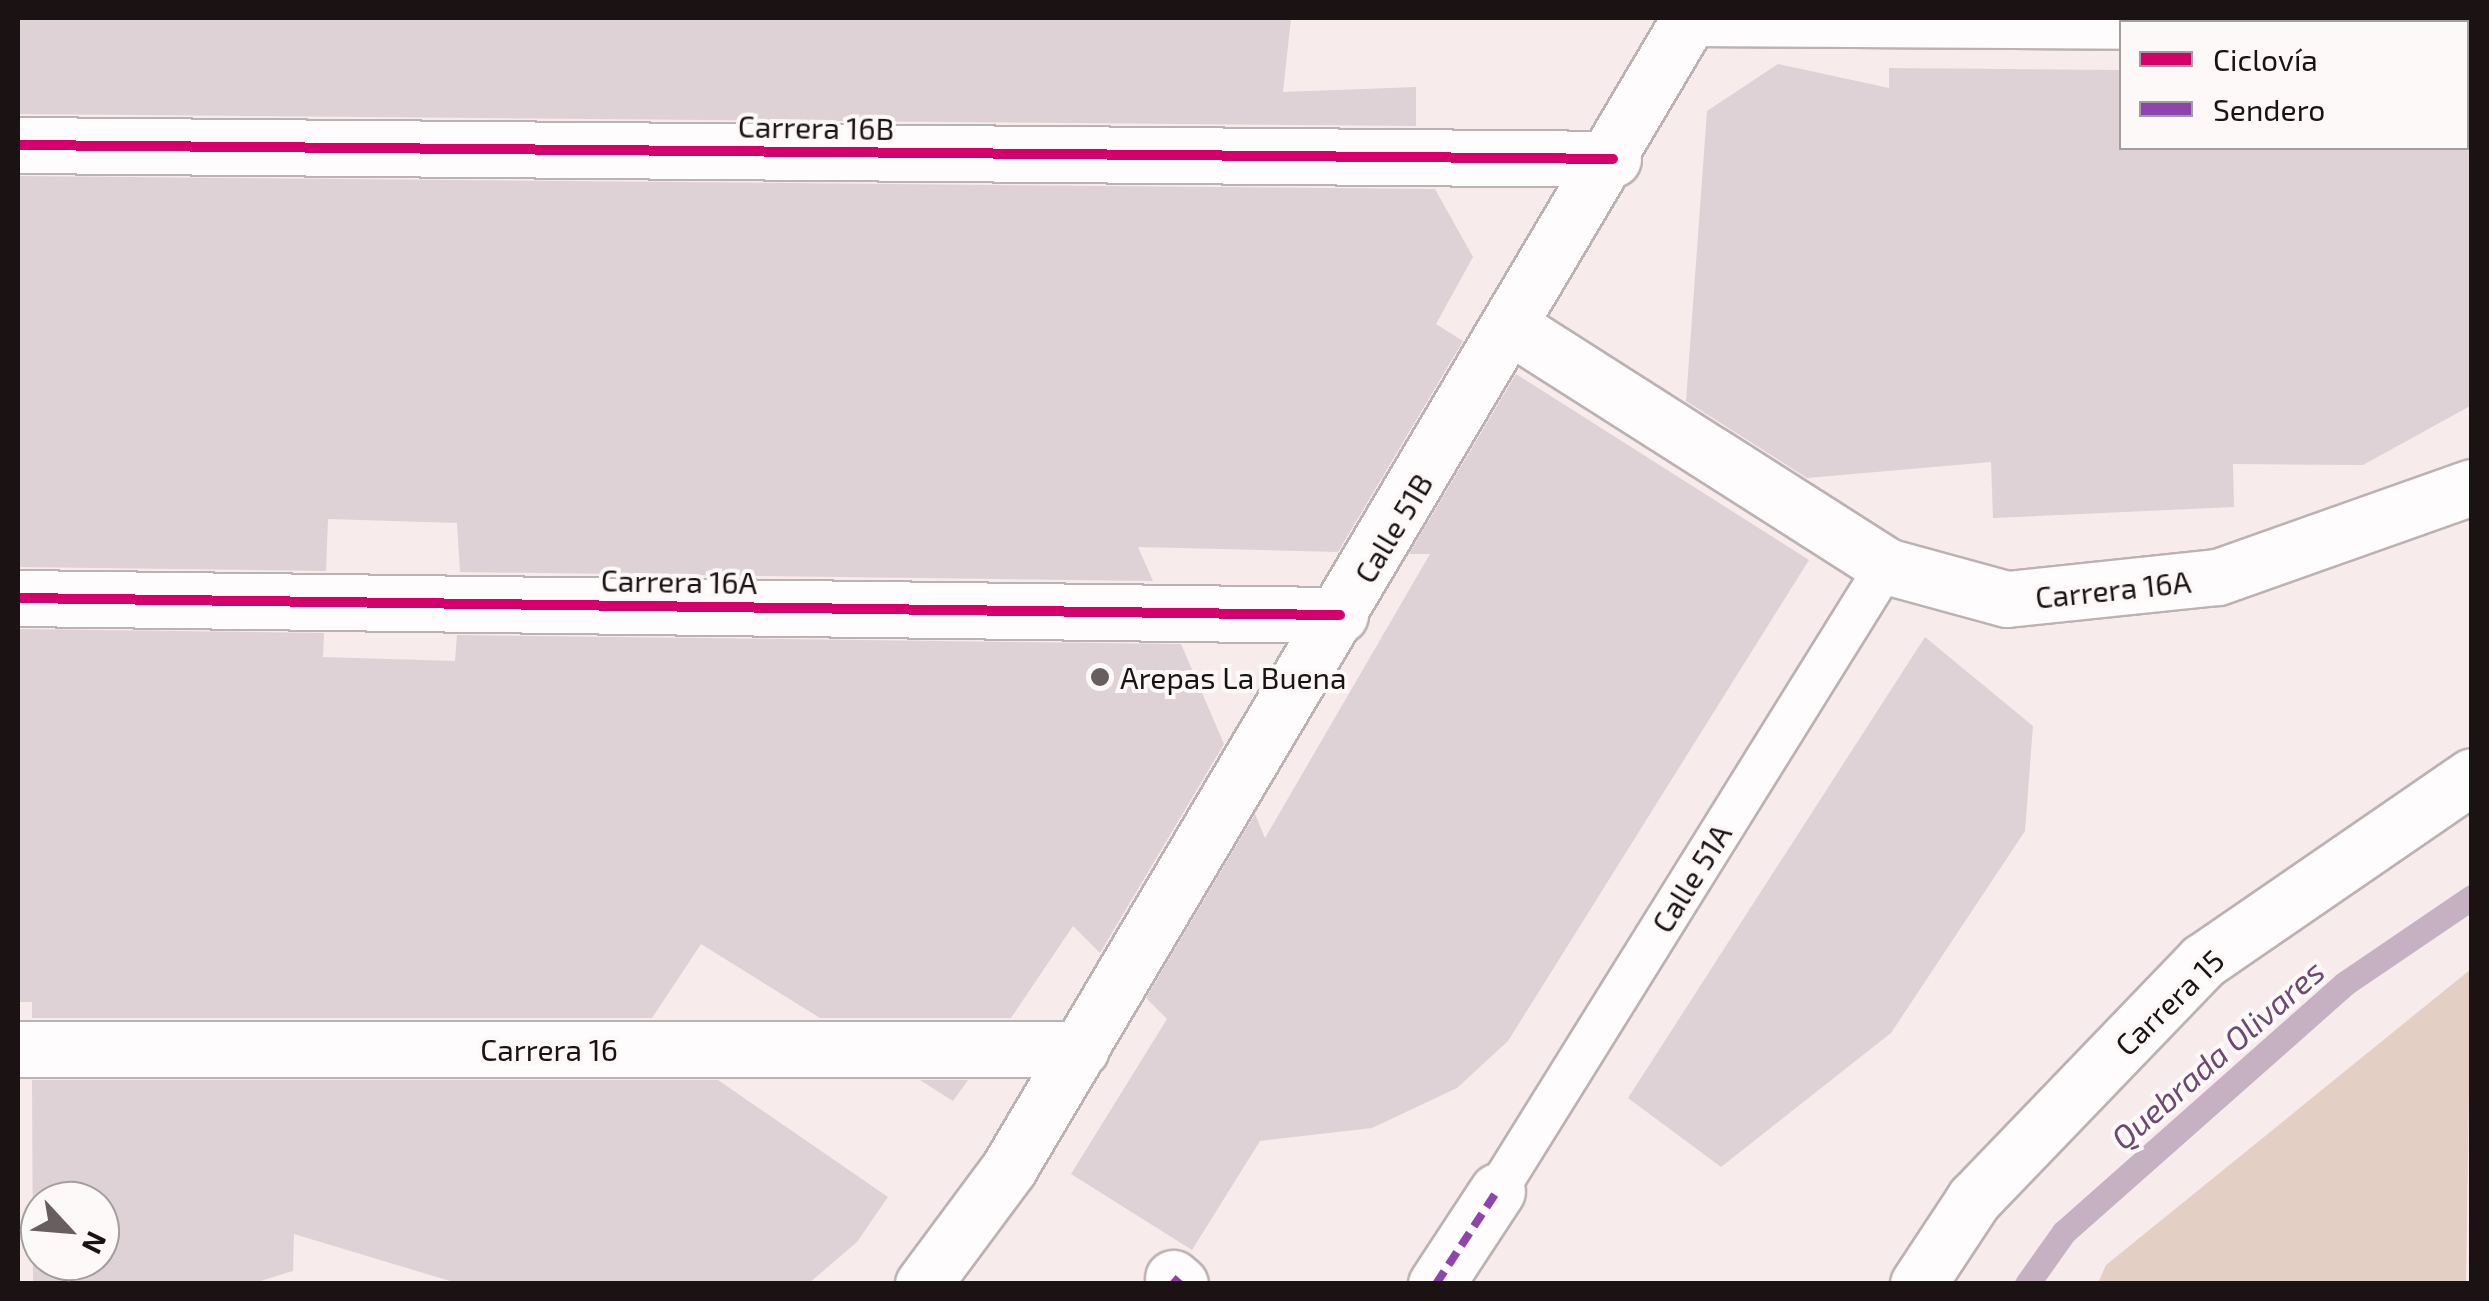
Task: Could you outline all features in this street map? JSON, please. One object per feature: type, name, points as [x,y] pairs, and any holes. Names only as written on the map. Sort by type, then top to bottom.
[{"type":"street","points":[[1690,18],[2119,21]]},
{"type":"street","name":"Calle 51B","points":[[923,1284],[1010,1168],[1614,159],[1690,18]]},
{"type":"street","name":"Carrera 16B","points":[[18,145],[1614,159]]},
{"type":"street","name":"Carrera 16A","points":[[1513,328],[1886,566],[2007,600],[2090,597],[2218,577],[2472,487]]},
{"type":"street","name":"Carrera 16A","points":[[18,598],[1340,615]]},
{"type":"street","name":"Carrera 15","points":[[1918,1284],[1974,1199],[2203,961],[2472,776]]},
{"type":"street","name":"Carrera 16","points":[[18,1049],[1081,1049]]},
{"type":"street","points":[[1436,1284],[1496,1191]]},
{"type":"lane","name":"Calle 51A","points":[[1496,1191],[1886,566]]},
{"type":"shaded area","points":[[2471,969],[2466,1283],[2098,1283],[2106,1265]]},
{"type":"building","points":[[18,18],[1291,18],[1283,92],[1416,87],[1416,126],[18,114]]},
{"type":"building","points":[[1778,64],[1889,88],[1889,68],[2119,70],[2119,150],[2472,148],[2472,405],[2363,465],[2233,464],[2234,507],[1993,518],[1991,462],[1807,478],[1686,401],[1707,111]]},
{"type":"building","points":[[18,176],[1435,189],[1473,257],[1436,324],[1463,341],[1338,552],[1138,547],[1153,581],[460,572],[457,523],[328,519],[326,571],[18,567]]},
{"type":"building","points":[[1516,374],[1809,560],[1508,1041],[1457,1088],[1372,1128],[1260,1141],[1192,1250],[1071,1174],[1167,1019],[1146,998],[1255,814],[1265,838],[1430,554],[1409,554]]},
{"type":"building","points":[[18,629],[324,633],[323,657],[455,661],[457,635],[1181,644],[1224,744],[1100,953],[1073,926],[1011,1018],[820,1018],[701,944],[652,1018],[32,1018],[32,1002],[18,1002]]},
{"type":"building","points":[[1925,637],[2033,726],[2025,831],[1891,1033],[1721,1167],[1628,1098]]},
{"type":"building","points":[[32,1080],[718,1080],[888,1197],[857,1242],[808,1284],[460,1284],[294,1234],[293,1271],[251,1284],[33,1284],[120,1281],[120,1181],[32,1181]]},
{"type":"building","points":[[920,1080],[968,1080],[953,1101]]},
{"type":"waterway","name":"Quebrada Olivares","points":[[2027,1284],[2064,1232],[2344,984],[2472,897]]},
{"type":"marked path","points":[[1436,1284],[1497,1191]]},
{"type":"marked path","points":[[1173,1278],[1180,1284]]},
{"type":"cycle path","points":[[18,145],[1613,159]]},
{"type":"cycle path","points":[[18,598],[1340,615]]},
{"type":"place","name":"Arepas La Buena","points":[[1100,677]]}]
